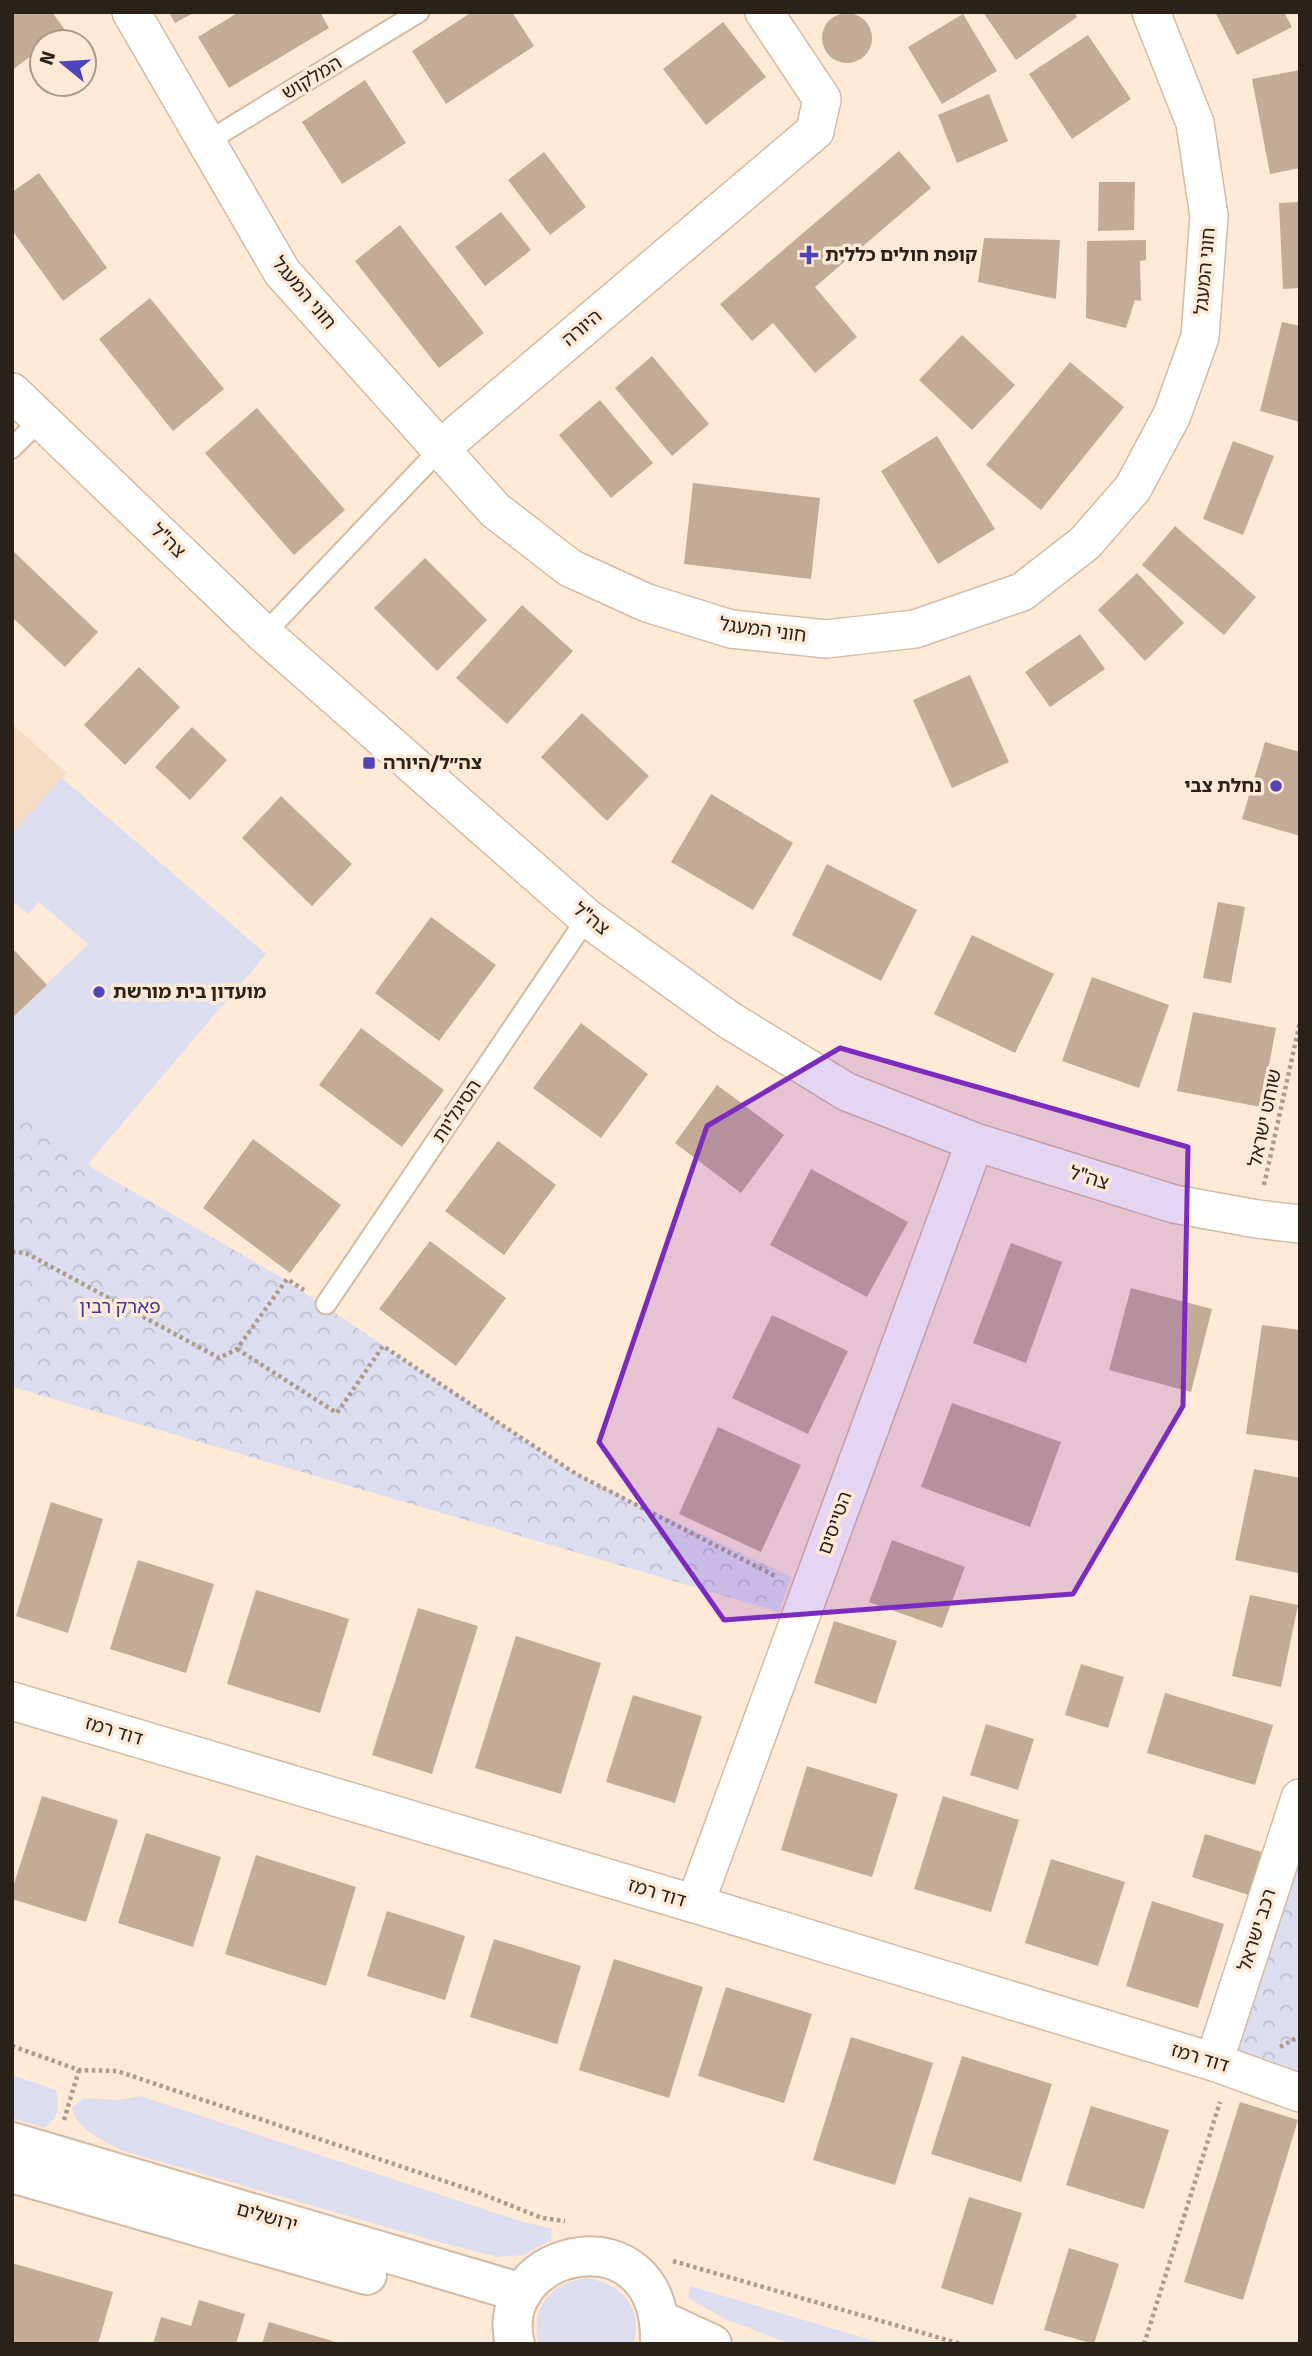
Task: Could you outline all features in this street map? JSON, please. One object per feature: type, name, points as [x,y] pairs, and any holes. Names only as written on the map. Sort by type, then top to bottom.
[{"type":"main road","name":"ירושלים","points":[[12,2142],[53,2154],[517,2318]]},
{"type":"main road","name":"ירושלים","points":[[12,2172],[517,2318]]},
{"type":"main road","points":[[517,2318],[536,2276],[552,2264],[571,2257],[592,2255],[612,2259],[645,2282],[656,2300],[660,2332],[712,2344]]},
{"type":"street","name":"חוני המעגל","points":[[131,12],[282,272],[495,509],[570,568],[647,603],[731,629],[826,639],[915,629],[1022,592],[1085,543],[1133,488],[1172,415],[1200,337],[1209,216],[1195,123],[1151,12]]},
{"type":"street","name":"היורה","points":[[440,448],[816,131],[822,99],[764,12]]},
{"type":"street","name":"צה\"ל","points":[[12,392],[264,634],[587,918],[729,1020],[847,1092],[975,1142],[1174,1204],[1300,1224]]},
{"type":"street","name":"הטייסים","points":[[695,1904],[975,1142]]},
{"type":"street","name":"דוד רמז","points":[[12,1701],[1222,2064],[1300,2093]]},
{"type":"street","name":"רכב ישראל","points":[[1222,2064],[1299,1804]]},
{"type":"lane","name":"המלקוש","points":[[205,143],[419,12]]},
{"type":"lane","points":[[12,448],[40,420]]},
{"type":"lane","name":"היורה","points":[[264,634],[440,448]]},
{"type":"lane","name":"הסיגליות","points":[[326,1304],[587,918]]},
{"type":"path","name":"שוחט ישראל","points":[[1257,1219],[1300,1022]]},
{"type":"path","points":[[12,1252],[26,1253],[219,1358],[237,1349],[287,1279],[326,1304]]},
{"type":"path","points":[[237,1349],[337,1413],[383,1346],[576,1474],[809,1593]]},
{"type":"path","points":[[12,2046],[79,2070],[117,2071],[477,2192],[542,2218],[574,2222]]},
{"type":"path","points":[[1144,2344],[1222,2064]]},
{"type":"path","points":[[53,2154],[79,2070]]},
{"type":"path","points":[[670,2258],[678,2263],[707,2269],[961,2344]]},
{"type":"highlighted area","points":[[840,1048],[1188,1147],[1183,1406],[1073,1594],[724,1620],[599,1442],[707,1126]]},
{"type":"shaded area","points":[[12,724],[67,773],[12,834]]},
{"type":"green space","points":[[62,778],[266,954],[88,1164],[12,1097],[12,1018],[88,944],[39,902],[28,914],[12,901],[12,834]]},
{"type":"green space","name":"פארק רבין","points":[[12,1097],[94,1169],[281,1277],[576,1474],[791,1577],[779,1612],[12,1387]]},
{"type":"green space","points":[[1300,1834],[1300,2075],[1230,2049]]},
{"type":"green space","points":[[12,2075],[56,2090],[57,2112],[44,2128],[12,2118]]},
{"type":"green space","points":[[140,2096],[527,2223],[552,2228],[551,2240],[524,2255],[497,2257],[435,2241],[120,2150],[85,2128],[72,2108],[83,2098],[119,2100]]},
{"type":"green space","points":[[588,2278],[610,2286],[627,2300],[635,2319],[633,2344],[538,2344],[538,2318],[546,2298],[563,2285]]},
{"type":"green space","points":[[690,2286],[884,2344],[791,2344],[725,2319],[688,2298]]},
{"type":"building","points":[[12,12],[52,12],[64,28],[28,28],[28,58],[12,70]]},
{"type":"building","points":[[169,12],[195,12],[175,23]]},
{"type":"building","points":[[239,12],[320,12],[329,28],[229,88],[198,37]]},
{"type":"building","points":[[472,12],[512,12],[534,46],[446,104],[412,51]]},
{"type":"building","points":[[983,12],[1074,12],[1077,17],[1016,60]]},
{"type":"building","points":[[1215,12],[1284,12],[1292,27],[1237,55]]},
{"type":"building","points":[[847,13],[865,20],[872,38],[865,56],[847,63],[829,56],[822,38],[829,20]]},
{"type":"building","points":[[963,14],[997,71],[942,104],[908,47]]},
{"type":"building","points":[[723,22],[766,77],[706,125],[663,69]]},
{"type":"building","points":[[1088,35],[1131,99],[1072,139],[1029,74]]},
{"type":"building","points":[[1300,70],[1300,168],[1270,174],[1252,79]]},
{"type":"building","points":[[365,80],[406,143],[342,184],[302,122]]},
{"type":"building","points":[[989,94],[1008,141],[957,163],[938,115]]},
{"type":"building","points":[[899,151],[931,188],[815,287],[857,337],[815,373],[773,323],[752,341],[720,304]]},
{"type":"building","points":[[544,152],[586,207],[550,235],[508,180]]},
{"type":"building","points":[[39,173],[107,268],[63,301],[12,230],[12,192]]},
{"type":"building","points":[[1099,182],[1135,182],[1134,230],[1098,231]]},
{"type":"building","points":[[1300,202],[1300,288],[1283,289],[1279,203]]},
{"type":"building","points":[[501,212],[531,250],[485,286],[455,247]]},
{"type":"building","points":[[400,225],[484,333],[439,368],[355,261]]},
{"type":"building","points":[[984,238],[1060,240],[1056,299],[978,282]]},
{"type":"building","points":[[1146,240],[1146,260],[1140,261],[1141,301],[1135,300],[1126,328],[1086,318],[1087,241]]},
{"type":"building","points":[[150,298],[224,389],[173,431],[99,339]]},
{"type":"building","points":[[1282,322],[1300,326],[1300,422],[1260,411]]},
{"type":"building","points":[[962,335],[1015,385],[972,430],[919,380]]},
{"type":"building","points":[[652,356],[709,424],[672,456],[615,388]]},
{"type":"building","points":[[1070,362],[1124,407],[1041,510],[986,465]]},
{"type":"building","points":[[600,400],[653,463],[611,498],[559,435]]},
{"type":"building","points":[[257,408],[345,510],[294,555],[205,453]]},
{"type":"building","points":[[937,436],[995,529],[938,564],[881,471]]},
{"type":"building","points":[[1233,441],[1274,456],[1243,535],[1203,519]]},
{"type":"building","points":[[693,483],[820,498],[811,579],[684,564]]},
{"type":"building","points":[[1175,526],[1256,597],[1224,635],[1142,565]]},
{"type":"building","points":[[12,550],[98,632],[65,667],[12,617]]},
{"type":"building","points":[[425,558],[487,620],[437,671],[374,608]]},
{"type":"building","points":[[1137,573],[1184,623],[1145,661],[1098,610]]},
{"type":"building","points":[[522,605],[573,651],[507,724],[456,678]]},
{"type":"building","points":[[1080,634],[1105,669],[1050,707],[1025,672]]},
{"type":"building","points":[[139,667],[180,707],[125,765],[84,725]]},
{"type":"building","points":[[970,675],[1009,762],[952,788],[913,700]]},
{"type":"building","points":[[582,713],[649,776],[607,821],[541,757]]},
{"type":"building","points":[[192,727],[227,760],[190,800],[155,767]]},
{"type":"building","name":"נחלת צבי","points":[[1265,742],[1300,752],[1300,836],[1242,819]]},
{"type":"building","points":[[711,794],[793,843],[753,910],[671,862]]},
{"type":"building","points":[[281,796],[352,864],[312,906],[242,838]]},
{"type":"building","points":[[827,864],[917,910],[881,981],[792,935]]},
{"type":"building","points":[[1218,902],[1245,907],[1231,983],[1203,978]]},
{"type":"building","points":[[431,917],[496,965],[439,1041],[375,993]]},
{"type":"building","points":[[972,935],[1054,974],[1015,1053],[934,1014]]},
{"type":"building","points":[[12,948],[47,985],[12,1018]]},
{"type":"building","points":[[1092,977],[1169,1005],[1139,1088],[1062,1061]]},
{"type":"building","points":[[1193,1012],[1276,1028],[1261,1107],[1177,1091]]},
{"type":"building","points":[[581,1023],[648,1074],[601,1138],[533,1088]]},
{"type":"building","points":[[361,1028],[444,1090],[402,1147],[319,1085]]},
{"type":"building","points":[[717,1085],[784,1135],[741,1193],[675,1143]]},
{"type":"building","points":[[253,1139],[341,1205],[290,1273],[203,1208]]},
{"type":"building","points":[[498,1141],[556,1185],[504,1255],[445,1211]]},
{"type":"building","points":[[811,1169],[908,1222],[867,1297],[770,1245]]},
{"type":"building","points":[[430,1241],[506,1298],[456,1366],[379,1309]]},
{"type":"building","points":[[1011,1243],[1062,1262],[1026,1363],[973,1343]]},
{"type":"building","points":[[1131,1288],[1212,1309],[1191,1392],[1109,1370]]},
{"type":"building","points":[[772,1315],[848,1351],[808,1434],[732,1398]]},
{"type":"building","points":[[1262,1325],[1300,1330],[1300,1441],[1246,1434]]},
{"type":"building","points":[[952,1403],[1061,1442],[1030,1527],[921,1487]]},
{"type":"building","points":[[718,1427],[801,1465],[761,1552],[679,1514]]},
{"type":"building","points":[[1254,1469],[1300,1478],[1298,1573],[1235,1560]]},
{"type":"building","points":[[51,1502],[103,1519],[68,1633],[16,1616]]},
{"type":"building","points":[[892,1540],[965,1567],[942,1628],[869,1602]]},
{"type":"building","points":[[138,1560],[214,1584],[186,1673],[110,1649]]},
{"type":"building","points":[[256,1590],[349,1619],[320,1713],[227,1684]]},
{"type":"building","points":[[1250,1595],[1298,1605],[1281,1687],[1232,1676]]},
{"type":"building","points":[[418,1608],[478,1626],[432,1774],[372,1755]]},
{"type":"building","points":[[834,1621],[897,1641],[876,1704],[814,1683]]},
{"type":"building","points":[[516,1636],[601,1663],[561,1794],[475,1768]]},
{"type":"building","points":[[1081,1664],[1124,1677],[1108,1728],[1065,1715]]},
{"type":"building","points":[[1165,1693],[1273,1725],[1255,1785],[1147,1753]]},
{"type":"building","points":[[633,1695],[702,1716],[675,1803],[606,1782]]},
{"type":"building","points":[[986,1724],[1034,1739],[1018,1790],[970,1775]]},
{"type":"building","points":[[807,1766],[898,1794],[872,1877],[781,1850]]},
{"type":"building","points":[[42,1796],[118,1820],[86,1922],[12,1899],[12,1890]]},
{"type":"building","points":[[943,1796],[1019,1820],[991,1912],[914,1889]]},
{"type":"building","points":[[146,1833],[221,1857],[193,1947],[118,1923]]},
{"type":"building","points":[[1205,1834],[1265,1853],[1252,1896],[1192,1877]]},
{"type":"building","points":[[256,1855],[356,1887],[326,1986],[225,1954]]},
{"type":"building","points":[[1051,1859],[1125,1882],[1098,1966],[1025,1943]]},
{"type":"building","points":[[1152,1901],[1224,1924],[1198,2008],[1126,1986]]},
{"type":"building","points":[[387,1911],[465,1936],[445,2000],[367,1976]]},
{"type":"building","points":[[494,1939],[581,1966],[557,2044],[470,2017]]},
{"type":"building","points":[[614,1959],[703,1987],[669,2098],[579,2070]]},
{"type":"building","points":[[726,1987],[812,2014],[784,2103],[698,2076]]},
{"type":"building","points":[[851,2037],[933,2063],[895,2185],[813,2160]]},
{"type":"building","points":[[962,2056],[1052,2084],[1021,2182],[931,2154]]},
{"type":"building","points":[[1240,2102],[1298,2120],[1243,2300],[1184,2282]]},
{"type":"building","points":[[1091,2106],[1169,2130],[1144,2209],[1066,2185]]},
{"type":"building","points":[[969,2197],[1022,2213],[993,2305],[941,2288]]},
{"type":"building","points":[[1069,2248],[1119,2264],[1094,2344],[1044,2330]]},
{"type":"building","points":[[12,2263],[113,2292],[98,2344],[12,2344]]},
{"type":"building","points":[[199,2300],[245,2314],[236,2344],[153,2344],[161,2317],[191,2326]]},
{"type":"building","points":[[269,2322],[339,2343],[339,2344],[262,2344]]},
{"type":"place","name":"קופת חולים כללית","points":[[809,255]]},
{"type":"place","name":"צה״ל/היורה","points":[[369,763]]},
{"type":"place","name":"נחלת צבי","points":[[1276,786]]},
{"type":"place","name":"מועדון בית מורשת","points":[[99,992]]}]
